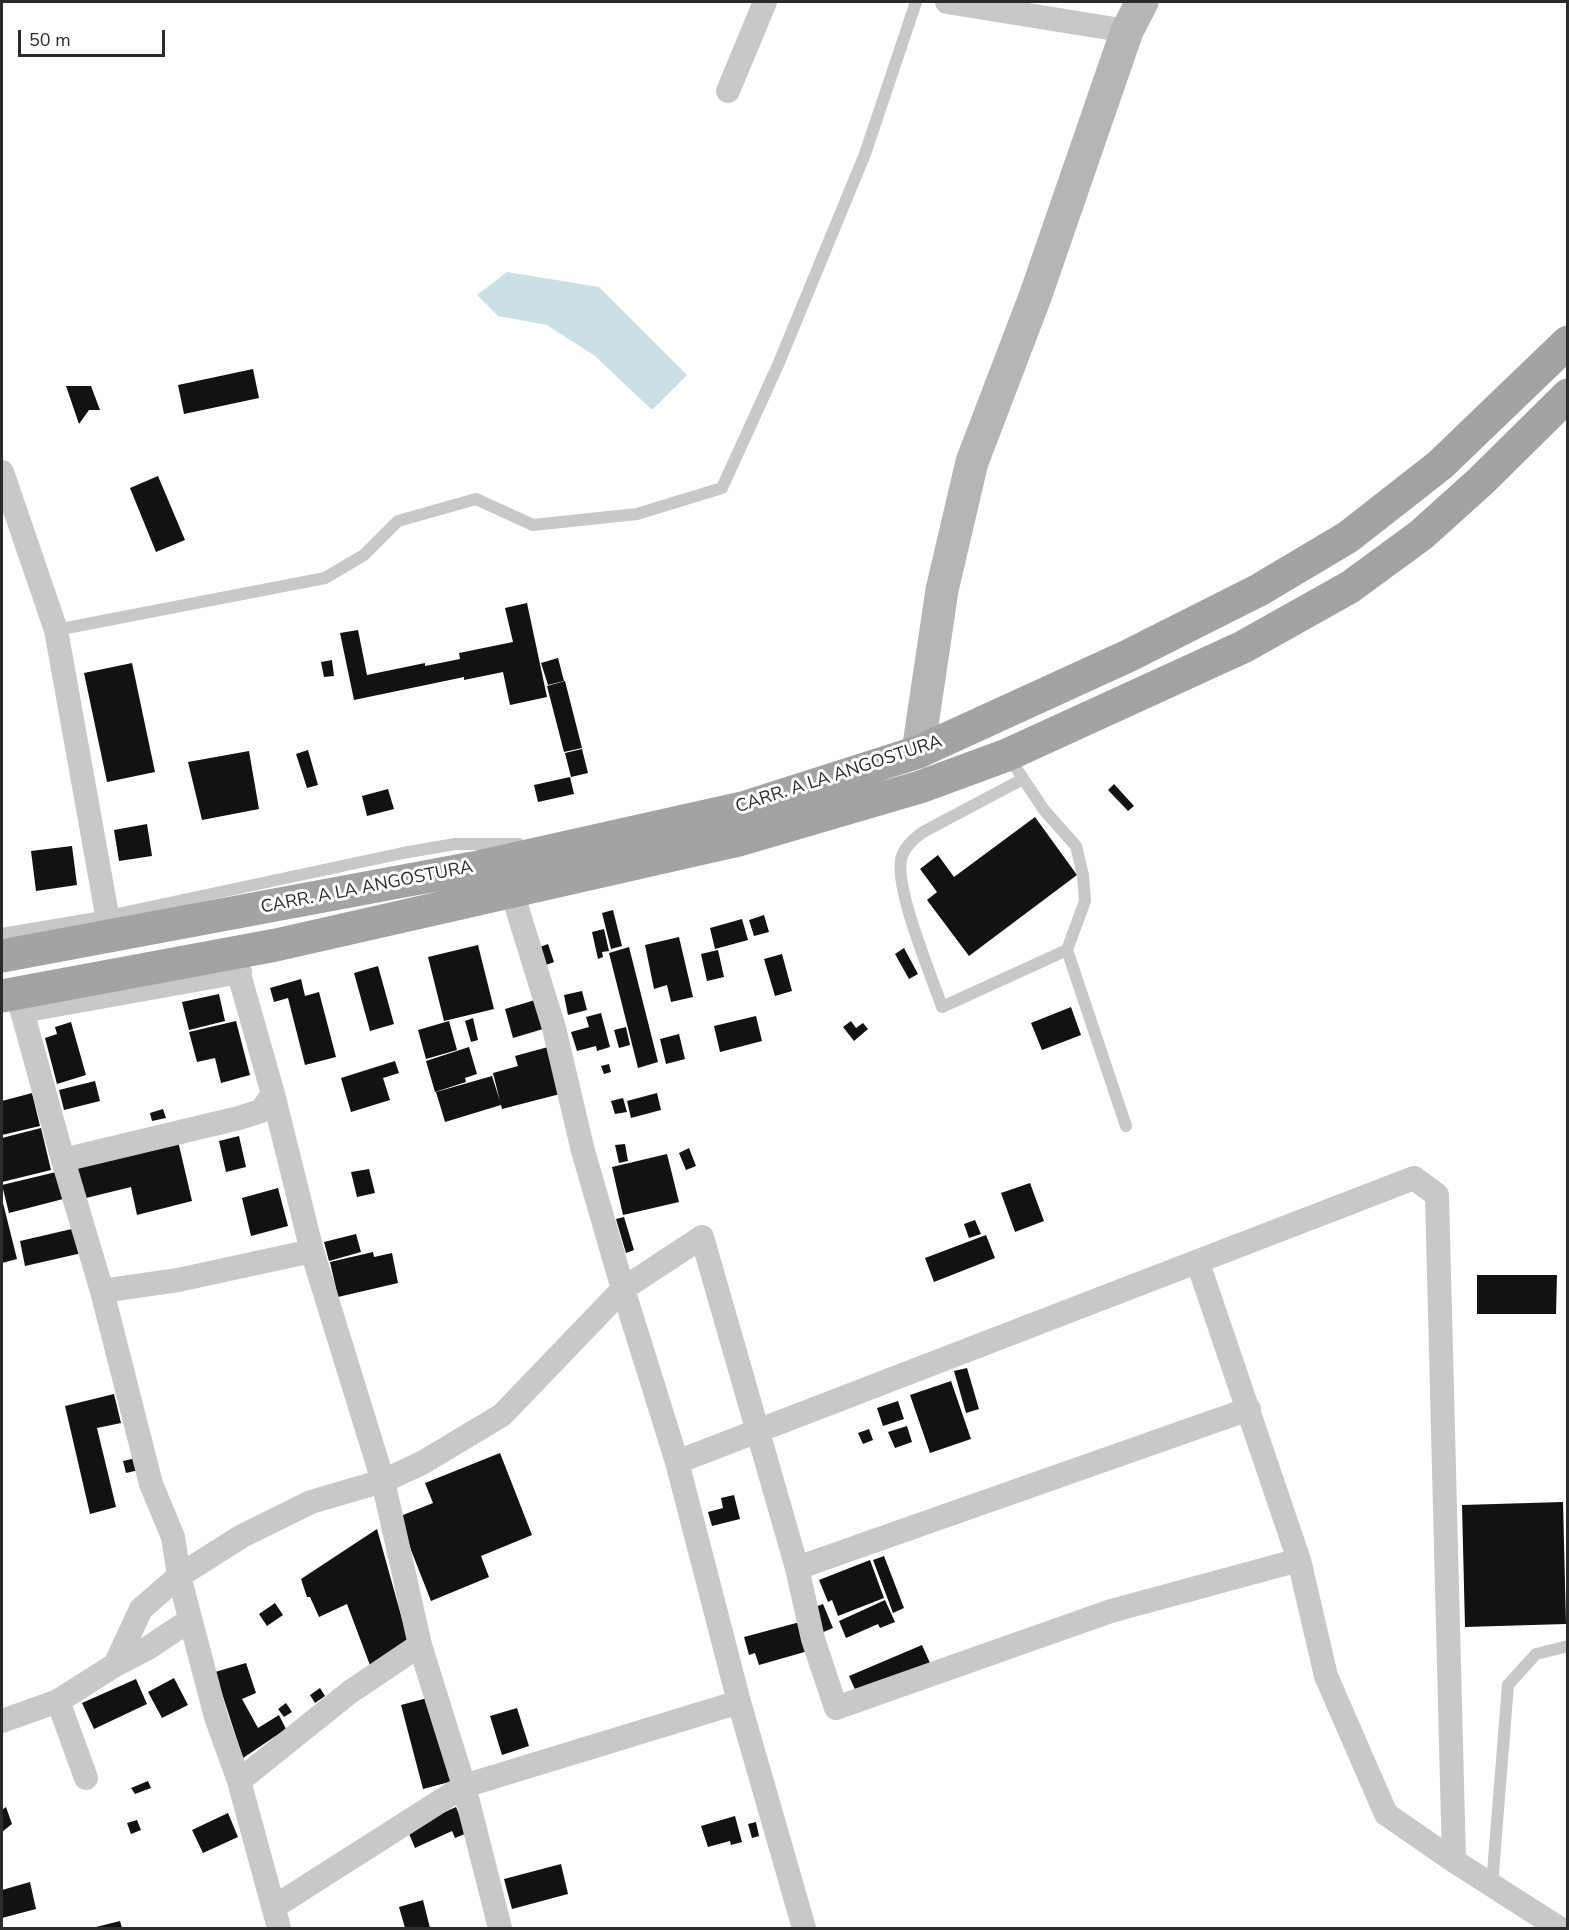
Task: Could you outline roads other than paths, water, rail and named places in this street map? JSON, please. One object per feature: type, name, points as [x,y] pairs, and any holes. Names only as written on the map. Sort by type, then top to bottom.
[{"type":"main road","name":"CARR. A LA ANGOSTURA","points":[[2,956],[110,926],[473,868],[747,807],[918,753],[1128,656],[1259,590],[1348,537],[1440,465],[1568,342]]},
{"type":"main road","name":"CARR. A LA ANGOSTURA","points":[[13,1000],[237,963],[512,892],[739,840],[920,788],[1015,767],[1243,647],[1350,587],[1421,535],[1481,481],[1568,395]]},
{"type":"street","points":[[728,91],[765,2]]},
{"type":"street","points":[[947,2],[1127,31]]},
{"type":"street","points":[[918,753],[942,590],[972,462],[1042,275],[1127,31],[1142,2]]},
{"type":"street","points":[[2,472],[56,630],[110,926]]},
{"type":"street","points":[[512,892],[554,1028],[583,1150],[622,1289],[677,1462],[739,1702],[804,1929]]},
{"type":"street","points":[[237,963],[273,1094],[312,1251],[383,1481],[420,1645],[464,1786],[493,1925]]},
{"type":"street","points":[[13,1000],[102,1291],[151,1484],[173,1538],[179,1576],[216,1717],[239,1781],[276,1918],[464,1786],[739,1702]]},
{"type":"street","points":[[63,1160],[239,1119],[261,1111],[273,1094]]},
{"type":"street","points":[[677,1462],[1414,1178],[1437,1195],[1454,1862]]},
{"type":"street","points":[[115,1665],[141,1609],[179,1576],[242,1536],[311,1502],[383,1481],[422,1463],[501,1415],[622,1289],[702,1237],[797,1568],[813,1639],[836,1708],[1111,1611],[1299,1560]]},
{"type":"street","points":[[102,1291],[178,1280],[312,1251]]},
{"type":"street","points":[[1198,1263],[1299,1560],[1326,1676],[1386,1814],[1454,1862],[1559,1929]]},
{"type":"street","points":[[797,1568],[1249,1409]]},
{"type":"street","points":[[2,1721],[58,1701],[115,1665],[148,1648],[190,1620]]},
{"type":"street","points":[[239,1781],[350,1692],[420,1645]]},
{"type":"street","points":[[58,1701],[86,1778]]},
{"type":"lane","points":[[56,630],[325,578],[364,555],[398,521],[476,499],[533,525],[637,514],[722,488],[778,365],[865,154],[916,2]]},
{"type":"lane","points":[[1067,950],[942,1007],[902,891],[901,857],[910,842],[1015,767],[1044,810],[1076,846],[1083,875],[1085,901],[1067,950],[1126,1126]]},
{"type":"lane","points":[[2,934],[110,926]]},
{"type":"lane","points":[[1492,1886],[1508,1686],[1536,1654],[1568,1646]]},
{"type":"water","points":[[507,272],[599,287],[687,375],[652,410],[595,356],[547,325],[498,316],[477,295]]}]
